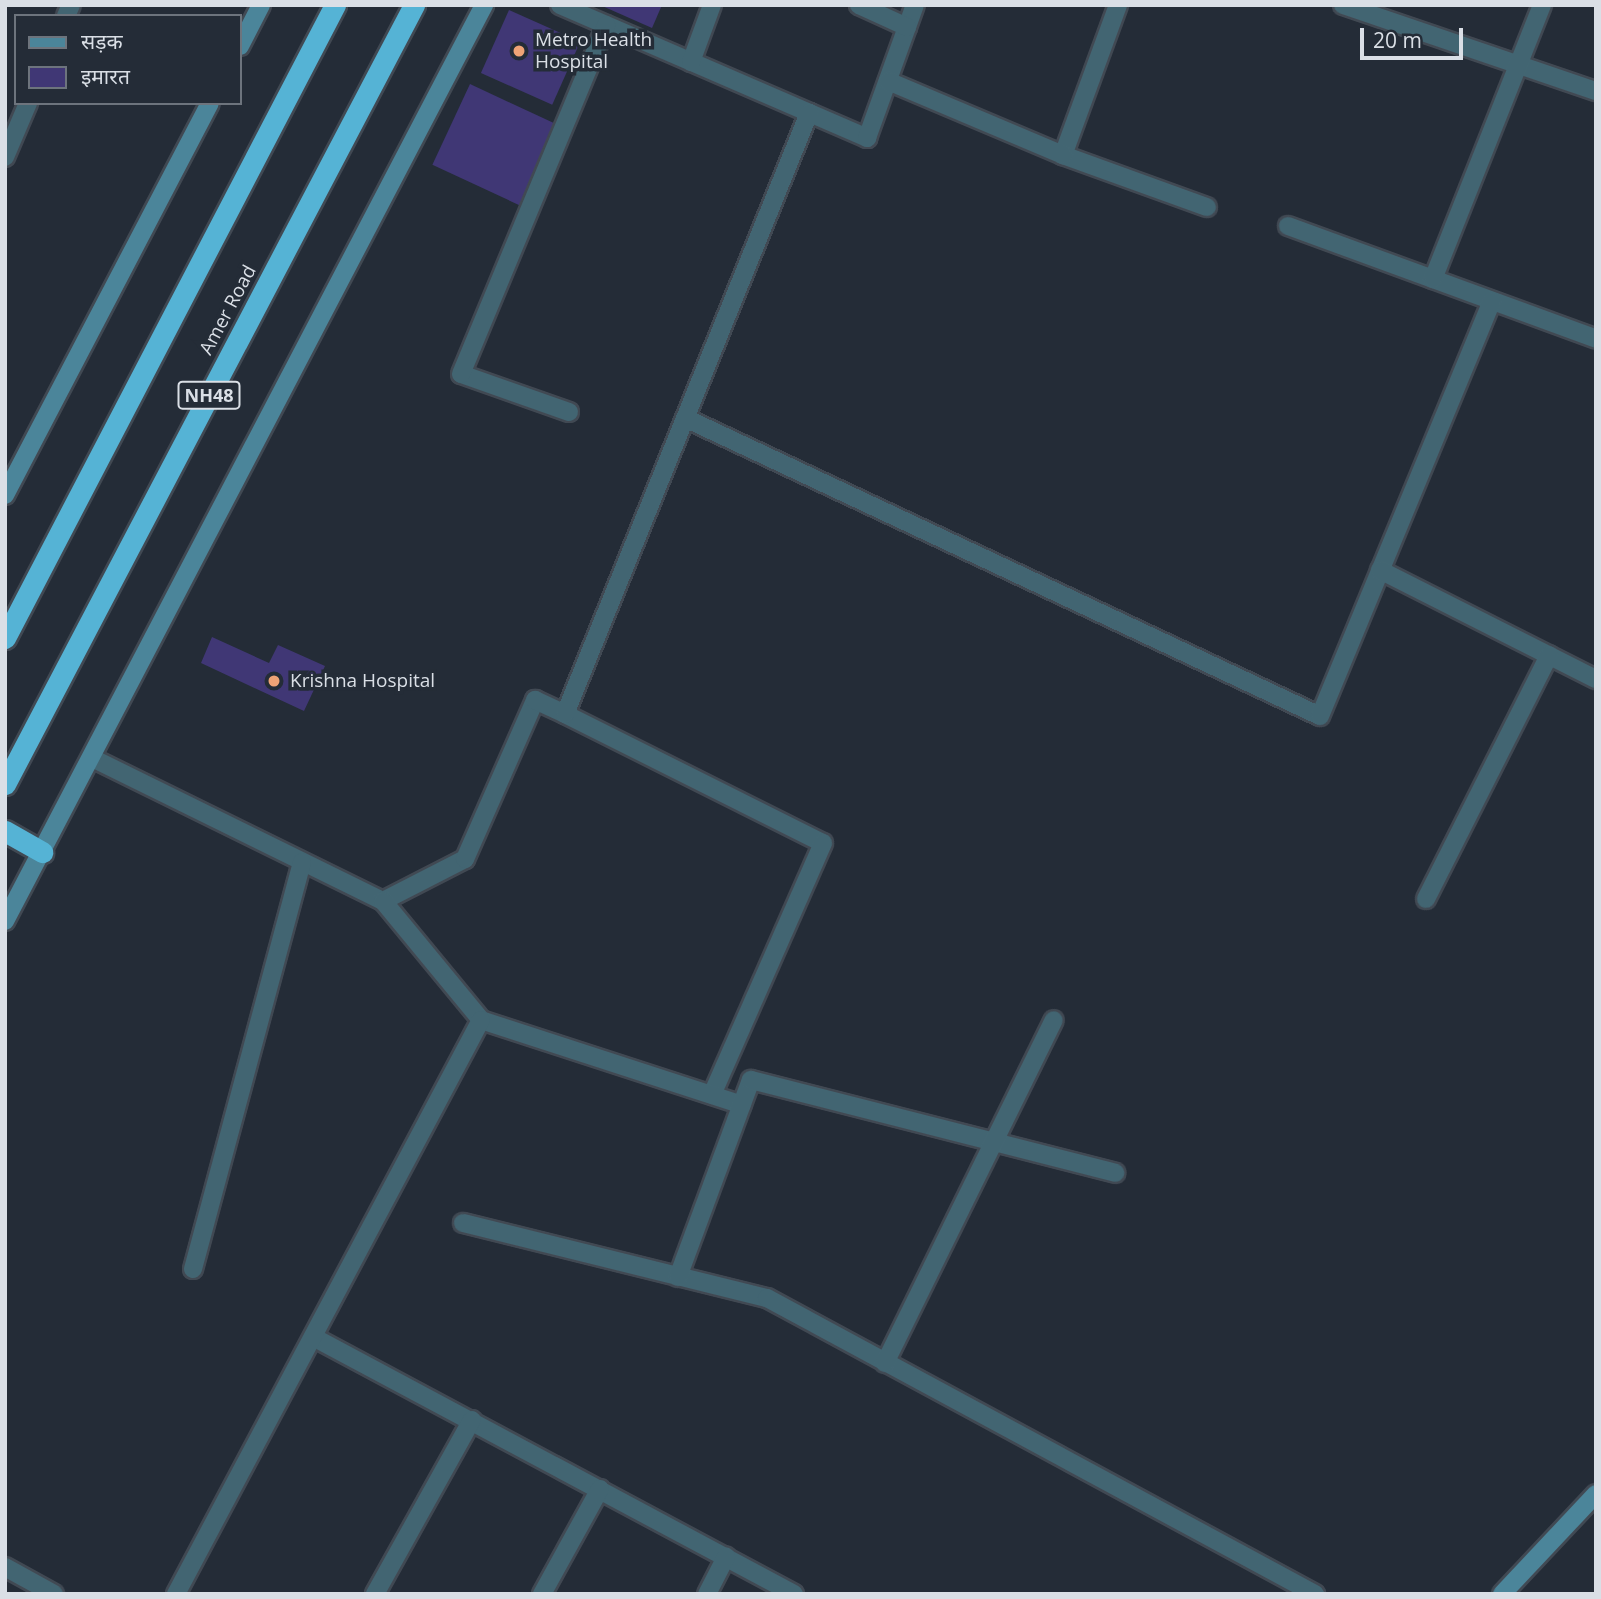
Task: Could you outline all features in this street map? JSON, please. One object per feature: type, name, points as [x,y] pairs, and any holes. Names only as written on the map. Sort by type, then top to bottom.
[{"type":"highway","points":[[5,638],[335,5]]},
{"type":"highway","name":"Amer Road","points":[[5,784],[414,5]]},
{"type":"highway","points":[[5,831],[42,852]]},
{"type":"street","points":[[242,42],[261,5]]},
{"type":"street","points":[[5,922],[484,5]]},
{"type":"street","points":[[560,5],[867,138],[915,5]]},
{"type":"street","points":[[691,62],[712,5]]},
{"type":"street","points":[[859,5],[907,27]]},
{"type":"street","points":[[1063,155],[1118,5]]},
{"type":"street","points":[[1343,5],[1596,91]]},
{"type":"street","points":[[1433,279],[1522,66],[1542,5]]},
{"type":"street","points":[[569,412],[461,374],[606,25]]},
{"type":"street","points":[[888,81],[1063,155],[1207,208]]},
{"type":"street","points":[[5,157],[27,105]]},
{"type":"street","points":[[5,495],[209,105]]},
{"type":"street","points":[[565,714],[809,113]]},
{"type":"street","points":[[1288,226],[1596,339]]},
{"type":"street","points":[[685,418],[1320,716],[1492,301]]},
{"type":"street","points":[[1380,570],[1596,679]]},
{"type":"street","points":[[1426,899],[1549,655]]},
{"type":"street","points":[[383,901],[465,859],[535,700],[823,844],[712,1095]]},
{"type":"street","points":[[92,758],[383,901],[481,1020],[741,1105]]},
{"type":"street","points":[[193,1269],[302,862]]},
{"type":"street","points":[[176,1594],[315,1338],[481,1020]]},
{"type":"street","points":[[885,1363],[1054,1020]]},
{"type":"street","points":[[678,1277],[751,1080],[993,1146],[1115,1173]]},
{"type":"street","points":[[463,1223],[767,1298],[1315,1594]]},
{"type":"street","points":[[315,1338],[793,1594]]},
{"type":"street","points":[[375,1594],[472,1420]]},
{"type":"street","points":[[542,1594],[600,1489]]},
{"type":"street","points":[[1502,1594],[1596,1494]]},
{"type":"street","points":[[707,1594],[726,1557]]},
{"type":"street","points":[[5,1567],[54,1594]]},
{"type":"building","points":[[600,5],[662,5],[652,28]]},
{"type":"building","points":[[509,10],[580,42],[552,105],[481,73]]},
{"type":"building","points":[[470,84],[557,125],[519,205],[432,165]]},
{"type":"building","points":[[212,637],[269,663],[278,645],[325,666],[304,711],[201,663]]},
{"type":"place","name":"Metro Health Hospital","points":[[519,51]]},
{"type":"place","name":"Krishna Hospital","points":[[274,681]]}]
